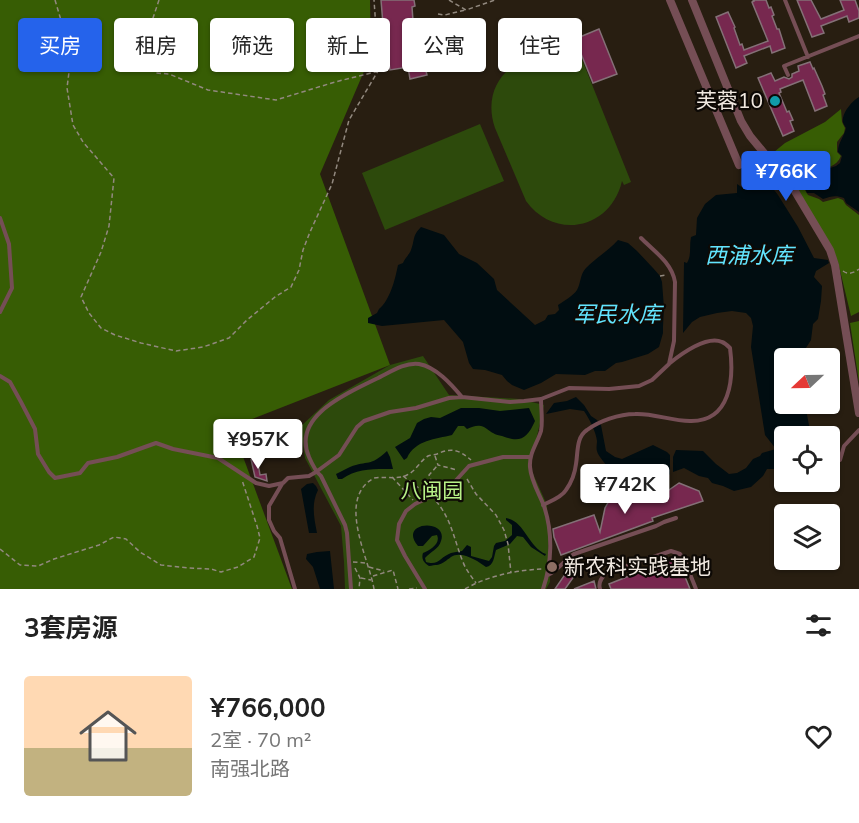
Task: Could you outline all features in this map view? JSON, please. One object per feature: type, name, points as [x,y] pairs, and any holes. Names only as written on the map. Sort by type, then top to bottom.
[{"type":"street","points":[[670,0],[739,165]]},
{"type":"street","points":[[692,0],[750,136],[793,188],[830,250],[836,270],[859,413]]},
{"type":"lane","points":[[785,0],[808,57]]},
{"type":"lane","points":[[788,75],[784,66],[859,36]]},
{"type":"lane","points":[[0,218],[9,244],[12,288],[0,312]]},
{"type":"lane","points":[[641,238],[674,273],[674,341],[669,364]]},
{"type":"lane","points":[[295,589],[280,538],[269,520],[269,506],[288,478],[309,476],[316,472],[339,455],[357,426],[364,422],[390,412],[416,408],[449,398],[462,397],[510,402],[541,399],[570,388],[609,389],[639,386],[652,380],[680,354],[691,348],[716,340],[724,342],[730,348],[732,376],[730,388],[726,399],[717,411],[703,420],[696,421],[635,414],[623,415],[587,430],[580,439],[576,465],[566,491],[543,505]]},
{"type":"lane","points":[[351,589],[345,525],[321,476],[316,472],[306,448],[310,425],[319,412],[329,405],[408,364],[419,364],[440,375],[462,397]]},
{"type":"lane","points":[[0,376],[10,382],[21,402],[35,429],[38,454],[55,478],[80,473],[88,463],[117,457],[156,443],[173,449],[218,458],[256,483],[269,486],[283,483]]},
{"type":"lane","points":[[541,399],[541,430],[530,457],[531,476],[543,505],[550,543],[549,570],[543,589]]},
{"type":"lane","points":[[840,459],[844,446],[859,430]]},
{"type":"lane","points":[[425,589],[397,540],[403,515],[409,507],[449,488],[469,466],[502,457],[530,457]]},
{"type":"lane","points":[[548,575],[556,572],[566,558],[574,554],[676,518]]},
{"type":"lane","points":[[600,589],[598,585],[606,573],[671,551],[680,554],[684,559],[696,589]]},
{"type":"path","points":[[55,0],[66,37],[69,72],[67,88],[73,125],[83,142],[114,178],[109,226],[101,252],[81,297],[89,313],[101,327],[115,335],[161,348],[176,351],[203,347],[229,338],[247,320],[291,287],[299,270],[310,232],[332,184],[349,120],[377,72]]},
{"type":"path","points":[[159,0],[151,24],[156,73],[169,74],[208,90],[276,100],[374,72]]},
{"type":"path","points":[[374,0],[375,18]]},
{"type":"path","points":[[449,0],[466,10]]},
{"type":"path","points":[[438,14],[445,15],[466,10],[495,0]]},
{"type":"path","points":[[836,270],[854,273],[859,269]]},
{"type":"path","points":[[374,589],[358,533],[356,512],[356,499],[370,480],[410,474],[428,456],[451,449],[466,456],[475,464]]},
{"type":"path","points":[[435,455],[438,465]]},
{"type":"path","points":[[438,465],[462,472],[476,494],[495,515],[504,530],[508,544],[511,573]]},
{"type":"path","points":[[432,483],[429,475],[438,465]]},
{"type":"path","points":[[0,549],[20,565],[38,566],[99,545],[114,537],[126,539],[140,552],[161,565],[211,569],[221,572],[238,567],[254,557],[260,538],[239,472]]},
{"type":"path","points":[[403,476],[432,496],[444,510],[453,530],[463,564],[476,583]]},
{"type":"path","points":[[392,477],[415,504]]},
{"type":"path","points":[[350,563],[367,563]]},
{"type":"path","points":[[350,563],[360,578],[359,589]]},
{"type":"path","points":[[368,566],[386,572]]},
{"type":"path","points":[[360,578],[372,578],[393,570],[398,589]]},
{"type":"path","points":[[465,589],[476,583],[511,573],[549,570]]},
{"type":"path","points":[[409,589],[425,589]]},
{"type":"green space","points":[[0,0],[370,0],[370,18],[306,18],[306,72],[364,72],[320,174],[390,365],[232,427],[292,589],[0,589]]},
{"type":"green space","points":[[582,60],[631,182],[624,185],[622,181],[616,197],[606,210],[594,219],[581,224],[566,225],[552,222],[538,214],[526,201],[495,128],[491,109],[494,93],[501,78],[507,72],[582,72]]},
{"type":"green space","points":[[841,109],[845,128],[837,142],[837,152],[841,156],[839,160],[834,165],[817,171],[800,182],[808,195],[823,202],[838,198],[859,215],[859,312],[851,316],[838,262],[784,175],[768,157],[785,143],[825,122]]},
{"type":"green space","points":[[480,124],[504,181],[385,230],[362,173]]},
{"type":"green space","points":[[859,321],[859,382],[850,323]]},
{"type":"green space","name":"八闽园","points":[[423,356],[449,395],[519,399],[544,405],[530,467],[547,505],[550,582],[546,589],[345,589],[341,526],[305,458],[300,427],[329,400],[390,365]]},
{"type":"water","points":[[859,97],[859,212],[846,203],[844,198],[834,196],[823,199],[814,193],[807,193],[802,182],[840,163],[842,156],[838,148],[846,128],[843,122],[844,115],[849,106]]},
{"type":"water","name":"西浦水库","points":[[761,173],[798,227],[814,258],[828,260],[829,263],[816,271],[814,277],[822,286],[821,301],[818,319],[813,324],[811,340],[806,348],[774,348],[774,414],[807,414],[809,426],[774,426],[774,446],[765,435],[751,347],[753,326],[751,318],[746,313],[732,311],[717,313],[700,317],[692,322],[683,333],[684,262],[687,263],[689,260],[691,237],[696,235],[697,218],[705,204],[716,195],[737,193],[737,184],[743,188],[750,182],[758,181]]},
{"type":"water","name":"军民水库","points":[[421,227],[444,235],[459,254],[477,263],[494,279],[497,290],[535,325],[559,310],[558,305],[575,292],[583,273],[590,264],[618,240],[628,243],[660,276],[662,282],[663,333],[659,347],[648,354],[616,363],[605,371],[595,371],[585,375],[556,374],[524,390],[512,385],[502,375],[473,369],[463,342],[444,320],[382,326],[368,323],[368,318],[377,313],[389,295],[398,265],[403,263]]},
{"type":"water","points":[[576,397],[601,425],[606,451],[622,459],[653,445],[670,455],[670,474],[661,483],[632,475],[622,477],[613,472],[598,454],[595,434],[584,411],[570,409],[546,414],[554,403]]},
{"type":"water","points":[[461,408],[500,411],[529,408],[535,421],[526,436],[518,439],[495,434],[481,426],[467,429],[464,426],[458,426],[452,435],[433,439],[415,447],[404,460],[395,447],[410,438],[417,423],[431,417],[440,418]]},
{"type":"water","name":"西浦水库","points":[[676,450],[703,451],[729,474],[746,468],[762,453],[774,450],[774,469],[767,469],[751,487],[734,491],[712,483],[708,478],[684,468],[673,472],[673,457]]},
{"type":"water","points":[[387,451],[393,469],[360,471],[338,479],[336,474],[350,467],[373,461]]},
{"type":"water","points":[[313,483],[318,490],[314,506],[317,533],[309,533],[301,489]]},
{"type":"water","points":[[506,518],[518,524],[535,546],[546,554],[545,556],[531,547],[523,537],[517,536],[510,544],[496,550],[489,566],[486,567],[469,557],[455,555],[441,564],[429,566],[423,561],[423,553],[436,544],[437,535],[432,536],[423,546],[418,546],[413,538],[414,531],[418,527],[425,526],[438,529],[441,534],[440,544],[425,558],[426,562],[437,562],[451,553],[462,551],[467,545],[471,547],[471,556],[489,561],[496,543],[505,541],[512,535],[512,525]]},
{"type":"water","points":[[330,551],[334,589],[320,589],[313,567],[306,559],[307,554]]},
{"type":"building","points":[[381,0],[414,0],[413,18],[402,18],[402,68],[390,70],[390,18],[382,18]]},
{"type":"building","points":[[753,0],[766,0],[769,8],[771,7],[774,15],[772,16],[785,48],[772,53],[770,46],[744,56],[747,63],[736,68],[716,17],[728,12],[744,50],[768,41]]},
{"type":"building","points":[[797,0],[811,0],[821,19],[844,10],[840,0],[855,0],[859,18],[849,22],[847,16],[821,26],[824,33],[812,37]]},
{"type":"building","points":[[599,29],[617,74],[593,83],[582,56],[582,36]]},
{"type":"building","points":[[810,62],[822,86],[827,106],[815,111],[803,80],[780,89],[779,93],[793,120],[790,121],[794,131],[783,136],[758,78],[771,73],[775,81],[784,77],[789,79],[792,74],[799,71],[798,66]]},
{"type":"building","points":[[409,72],[426,72],[427,75],[410,79]]},
{"type":"building","points":[[257,458],[260,475],[266,474],[267,481],[255,477],[251,459]]},
{"type":"building","points":[[679,483],[699,491],[703,501],[652,518],[653,521],[561,555],[553,529],[594,515],[600,532],[605,508],[609,501],[625,490],[634,487],[666,492]]},
{"type":"building","points":[[677,557],[690,589],[611,589],[609,584]]},
{"type":"building","points":[[575,560],[582,565],[565,589],[555,589]]},
{"type":"building","points":[[594,581],[596,589],[574,589]]},
{"type":"place","name":"芙蓉10","points":[[775,101]]},
{"type":"place","name":"新农科实践基地","points":[[552,567]]}]
